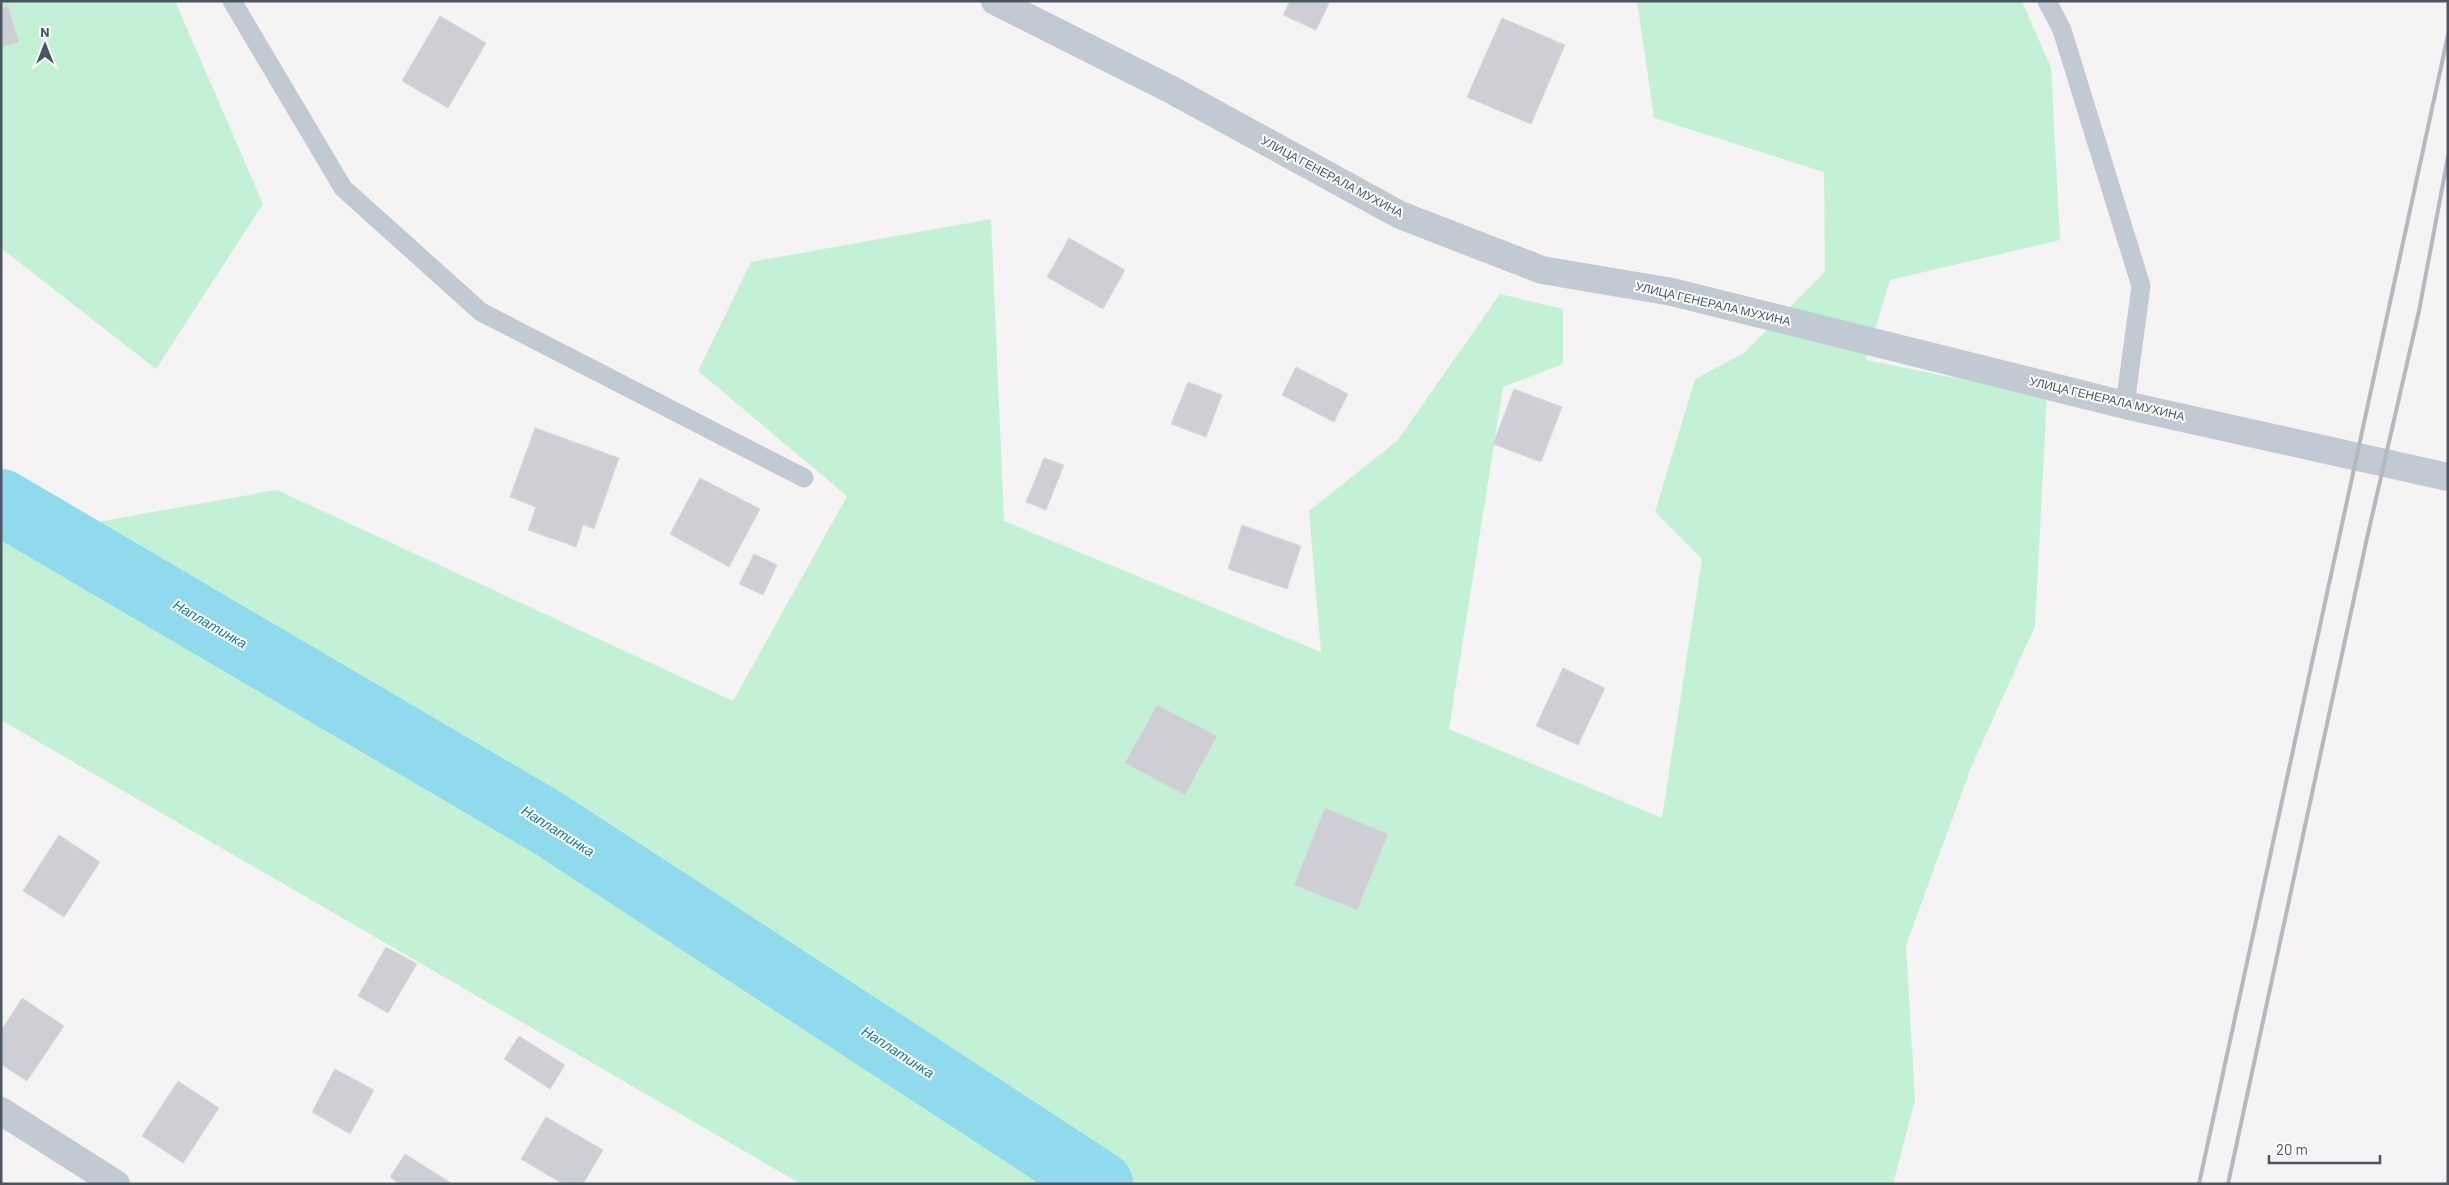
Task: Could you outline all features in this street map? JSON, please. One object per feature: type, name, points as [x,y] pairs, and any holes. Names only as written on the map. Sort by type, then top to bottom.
[{"type":"street","name":"УЛИЦА ГЕНЕРАЛА МУХИНА","points":[[995,1],[1170,89],[1400,215],[1542,270],[1672,292],[2126,405],[2448,477]]},
{"type":"street","points":[[1,1111],[116,1184]]},
{"type":"lane","points":[[232,1],[342,188],[481,312],[804,478]]},
{"type":"lane","points":[[2047,1],[2062,30],[2141,286],[2126,405]]},
{"type":"green space","points":[[1,1],[175,1],[263,204],[156,369],[1,248]]},
{"type":"green space","points":[[1637,1],[2022,1],[2051,68],[2060,240],[1890,280],[1866,360],[1950,377],[2047,392],[2035,626],[1972,765],[1906,945],[1915,1100],[1893,1184],[801,1184],[1,720],[1,475],[80,525],[277,490],[733,701],[847,496],[698,371],[751,262],[991,219],[1004,521],[1321,652],[1309,511],[1397,441],[1500,294],[1563,309],[1563,364],[1503,387],[1449,729],[1662,818],[1702,559],[1655,512],[1695,379],[1744,353],[1825,272],[1824,172],[1654,118]]},
{"type":"building","points":[[1290,1],[1330,1],[1316,30],[1283,15]]},
{"type":"building","points":[[8,6],[19,42],[1,47],[1,8]]},
{"type":"building","points":[[440,16],[486,43],[448,108],[402,81]]},
{"type":"building","points":[[1502,18],[1565,45],[1531,124],[1467,97]]},
{"type":"building","points":[[1069,238],[1125,270],[1103,309],[1047,277]]},
{"type":"building","points":[[1296,367],[1348,394],[1334,422],[1282,395]]},
{"type":"building","points":[[1188,382],[1222,395],[1206,437],[1171,424]]},
{"type":"building","points":[[1514,389],[1562,407],[1541,462],[1493,444]]},
{"type":"building","points":[[535,428],[619,458],[594,529],[583,525],[576,547],[528,530],[536,507],[510,497]]},
{"type":"building","points":[[1044,458],[1064,465],[1046,510],[1026,502]]},
{"type":"building","points":[[700,478],[760,509],[729,567],[670,534]]},
{"type":"building","points":[[1242,525],[1301,546],[1287,589],[1228,569]]},
{"type":"building","points":[[754,554],[777,565],[763,595],[739,584]]},
{"type":"building","points":[[1563,668],[1605,688],[1578,745],[1536,726]]},
{"type":"building","points":[[1157,705],[1217,736],[1185,795],[1125,763]]},
{"type":"building","points":[[1325,808],[1388,834],[1357,910],[1294,885]]},
{"type":"building","points":[[59,835],[100,862],[64,917],[23,891]]},
{"type":"building","points":[[386,947],[417,964],[388,1013],[358,996]]},
{"type":"building","points":[[22,998],[64,1026],[27,1081],[1,1064],[1,1031]]},
{"type":"building","points":[[519,1036],[565,1065],[550,1089],[504,1059]]},
{"type":"building","points":[[335,1069],[374,1090],[350,1134],[312,1112]]},
{"type":"building","points":[[178,1081],[219,1108],[183,1163],[142,1136]]},
{"type":"building","points":[[546,1117],[603,1150],[583,1184],[563,1184],[521,1159]]},
{"type":"building","points":[[405,1154],[451,1183],[400,1184],[390,1177]]},
{"type":"waterway","name":"Наплатинка","points":[[1,502],[548,823],[1100,1184]]},
{"type":"railway","points":[[2199,1184],[2448,35]]},
{"type":"railway","points":[[2228,1184],[2367,538],[2419,311],[2448,157]]}]
